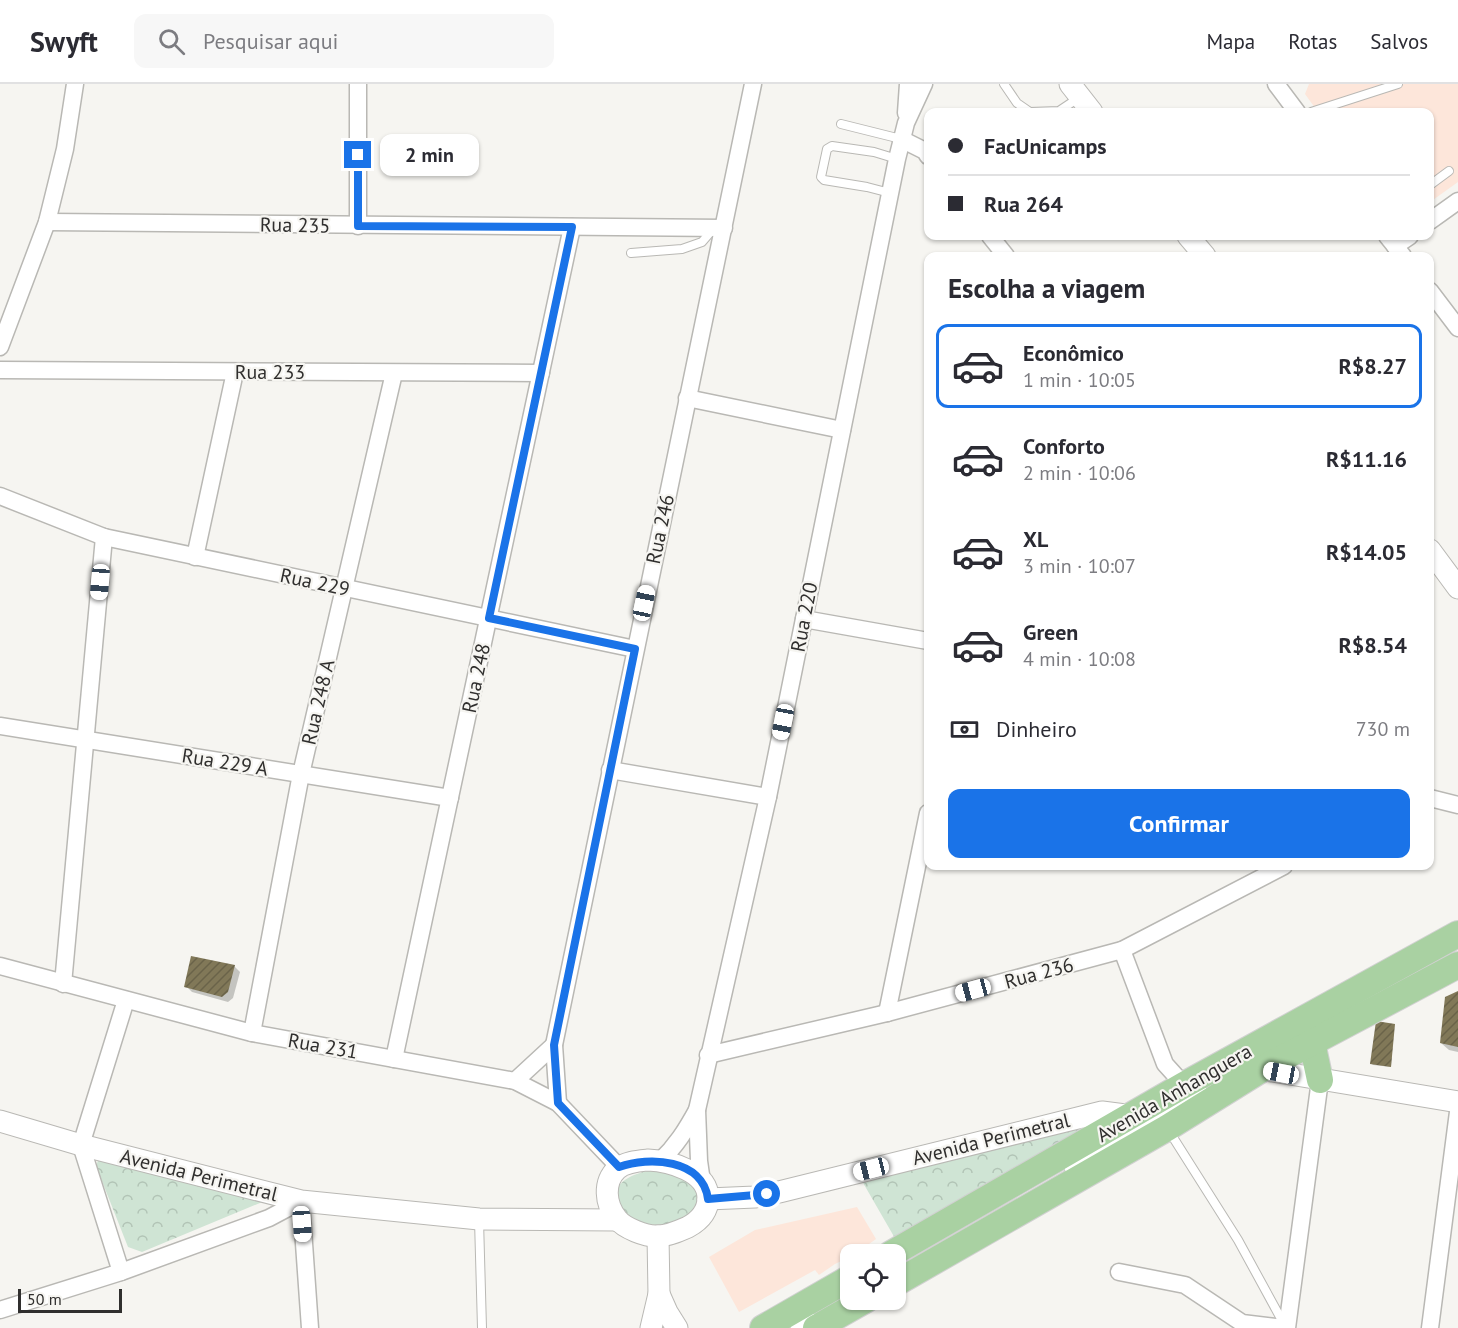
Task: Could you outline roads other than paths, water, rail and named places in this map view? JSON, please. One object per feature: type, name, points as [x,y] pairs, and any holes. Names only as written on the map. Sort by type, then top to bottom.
[{"type":"main road","name":"Avenida Anhanguera","points":[[906,1277],[1167,1128],[1240,1069],[1458,934]]},
{"type":"main road","name":"Avenida Anhanguera","points":[[906,1245],[1184,1085],[1240,1069],[1314,1040],[1458,965]]},
{"type":"main road","points":[[1314,1040],[1320,1080]]},
{"type":"main road","points":[[762,1328],[840,1284]]},
{"type":"main road","points":[[819,1320],[842,1310]]},
{"type":"street","points":[[0,348],[46,222],[65,149],[75,84]]},
{"type":"street","points":[[358,84],[358,226]]},
{"type":"street","name":"Rua 246","points":[[558,1103],[554,1045],[687,398],[719,228],[753,84]]},
{"type":"street","name":"Rua 220","points":[[904,131],[908,84]]},
{"type":"street","name":"Rua 220","points":[[705,1190],[699,1161],[697,1110],[768,797],[897,159],[904,131],[924,84]]},
{"type":"street","points":[[1276,84],[1294,108]]},
{"type":"street","points":[[904,131],[924,150]]},
{"type":"street","points":[[1434,218],[1458,201]]},
{"type":"street","name":"Rua 235","points":[[46,222],[719,228]]},
{"type":"street","name":"Rua 248","points":[[394,1059],[572,227]]},
{"type":"street","points":[[993,240],[1003,252]]},
{"type":"street","points":[[1191,240],[1202,252]]},
{"type":"street","points":[[1434,296],[1458,328]]},
{"type":"street","name":"Rua 233","points":[[0,370],[541,373]]},
{"type":"street","points":[[195,557],[235,372]]},
{"type":"street","name":"Rua 248 A","points":[[252,1033],[301,774],[394,373]]},
{"type":"street","points":[[687,398],[842,430]]},
{"type":"street","name":"Rua 229","points":[[0,496],[104,537],[635,649]]},
{"type":"street","points":[[63,984],[104,537]]},
{"type":"street","points":[[1434,560],[1458,588]]},
{"type":"street","points":[[804,619],[924,640]]},
{"type":"street","name":"Rua 229 A","points":[[0,726],[450,798]]},
{"type":"street","points":[[610,770],[768,797]]},
{"type":"street","points":[[1434,799],[1458,805]]},
{"type":"street","points":[[887,1013],[924,853]]},
{"type":"street","name":"Rua 236","points":[[708,1055],[887,1013],[1122,950],[1276,870]]},
{"type":"street","points":[[1122,950],[1165,1064],[1184,1085]]},
{"type":"street","name":"Rua 231","points":[[0,966],[252,1033],[515,1081],[558,1103],[619,1167]]},
{"type":"street","points":[[122,1272],[81,1145],[126,1000]]},
{"type":"street","points":[[515,1081],[554,1045]]},
{"type":"street","points":[[1240,1069],[1458,1102]]},
{"type":"street","points":[[1119,1272],[1185,1286],[1242,1323],[1286,1328],[1320,1080]]},
{"type":"street","name":"Rua 220","points":[[660,1161],[674,1148],[697,1110]]},
{"type":"street","name":"Avenida Perimetral","points":[[705,1190],[755,1197],[1102,1112],[1132,1116]]},
{"type":"street","points":[[1430,1328],[1458,1112]]},
{"type":"street","name":"Avenida Perimetral","points":[[0,1121],[81,1145],[301,1201],[479,1219],[617,1220]]},
{"type":"street","points":[[660,1161],[681,1167],[705,1190],[705,1210],[699,1220],[679,1231],[658,1236],[646,1235],[617,1220],[606,1189],[610,1178],[619,1167],[632,1162],[660,1161]]},
{"type":"street","points":[[0,1310],[122,1272],[269,1218],[301,1201],[310,1328]]},
{"type":"street","points":[[651,1328],[659,1294],[658,1236]]},
{"type":"street","points":[[659,1294],[677,1328]]},
{"type":"lane","points":[[1004,84],[1017,103],[1024,108]]},
{"type":"lane","points":[[1324,108],[1398,84]]},
{"type":"lane","points":[[1064,108],[1081,98]]},
{"type":"lane","points":[[1336,104],[1339,108]]},
{"type":"lane","points":[[842,124],[904,131]]},
{"type":"lane","points":[[890,193],[824,180],[821,177],[827,149],[832,146],[874,152],[897,159]]},
{"type":"lane","points":[[1434,182],[1449,171]]},
{"type":"lane","points":[[631,253],[682,249],[702,242],[719,228]]},
{"type":"lane","points":[[1060,1174],[1240,1069]]},
{"type":"lane","points":[[1167,1128],[1238,1240],[1286,1328]]},
{"type":"lane","points":[[479,1219],[482,1328]]},
{"type":"lane","points":[[795,1328],[819,1320]]}]
